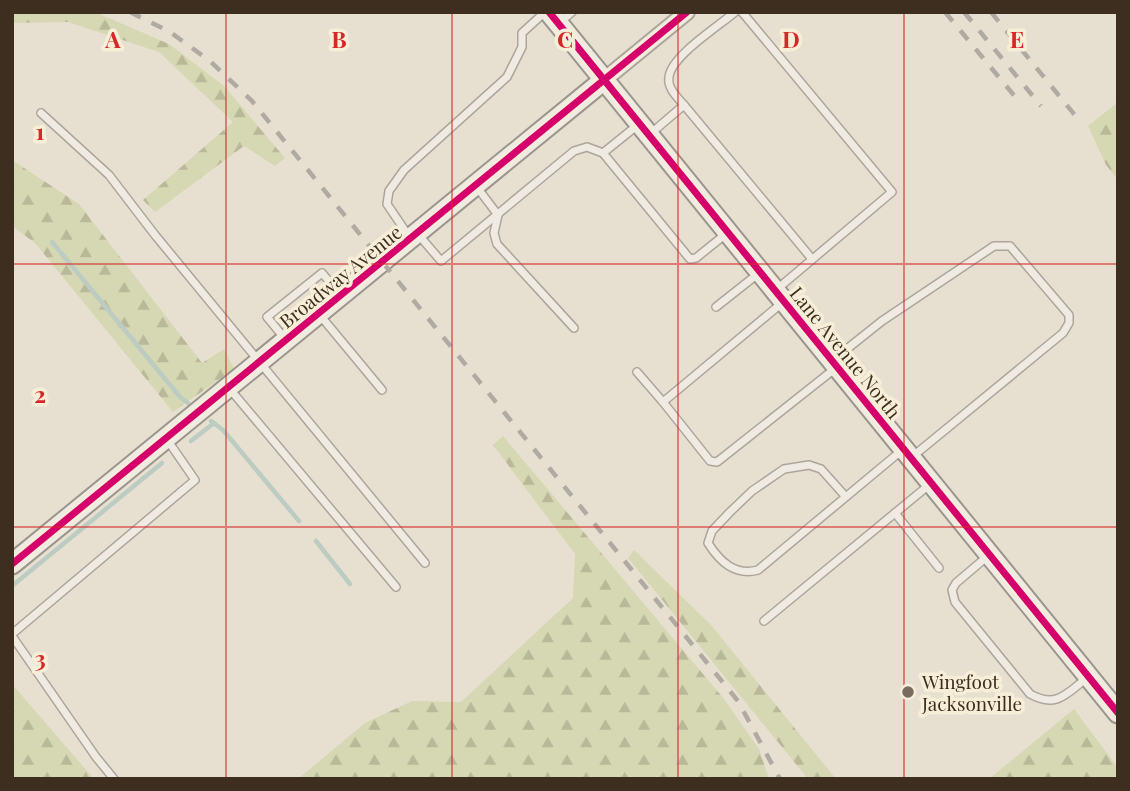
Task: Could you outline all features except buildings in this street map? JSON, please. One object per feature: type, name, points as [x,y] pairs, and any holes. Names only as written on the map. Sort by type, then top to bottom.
[{"type":"main road","name":"Lane Avenue North","points":[[556,15],[604,80],[1088,676],[1115,705]]},
{"type":"main road","name":"Broadway Avenue","points":[[12,565],[604,80]]},
{"type":"street","name":"Broadway Avenue","points":[[604,80],[679,15]]},
{"type":"lane","points":[[735,12],[673,63],[668,79],[672,91],[812,259]]},
{"type":"lane","points":[[663,402],[780,296],[812,259],[892,192],[742,12]]},
{"type":"lane","points":[[556,15],[522,33],[522,47],[507,77],[404,170],[389,191],[387,204],[414,236],[441,261],[574,150],[587,147],[603,153],[690,258],[696,258],[728,233]]},
{"type":"lane","points":[[603,153],[684,105]]},
{"type":"lane","points":[[41,113],[109,175],[155,235],[425,563]]},
{"type":"lane","points":[[475,186],[498,215]]},
{"type":"lane","points":[[498,215],[494,233],[496,244],[574,328]]},
{"type":"lane","points":[[637,372],[710,461],[717,462],[882,321],[994,246],[1010,246],[1069,315],[1069,323],[1063,334],[846,497],[758,570],[745,573],[728,565],[715,554],[708,543],[712,531],[730,512],[752,491],[784,468],[809,465],[821,469],[846,497]]},
{"type":"lane","points":[[716,307],[760,272]]},
{"type":"lane","points":[[286,341],[267,317],[322,273],[341,295]]},
{"type":"lane","points":[[319,314],[382,390]]},
{"type":"lane","points":[[229,387],[396,587]]},
{"type":"lane","points":[[114,779],[12,635],[195,480],[166,438]]},
{"type":"lane","points":[[764,621],[932,482]]},
{"type":"lane","points":[[895,513],[939,568]]},
{"type":"lane","points":[[990,555],[956,583],[952,590],[955,602],[1030,694],[1041,700],[1059,699],[1088,676]]},
{"type":"green space","points":[[12,12],[95,12],[169,44],[224,86],[285,158],[275,166],[244,146],[155,212],[143,200],[233,122],[159,52],[68,22],[12,23]]},
{"type":"green space","points":[[1118,102],[1118,180],[1106,165],[1088,126]]},
{"type":"green space","points":[[12,160],[79,204],[202,363],[224,349],[234,369],[173,412],[35,243],[12,226]]},
{"type":"green space","points":[[503,436],[724,699],[759,749],[769,779],[298,779],[365,723],[412,701],[461,702],[573,598],[575,554],[493,445]]},
{"type":"green space","points":[[634,550],[711,625],[836,779],[808,779],[628,558]]},
{"type":"green space","points":[[12,684],[94,779],[12,779]]},
{"type":"green space","points":[[1074,709],[1118,768],[1118,779],[989,779]]},
{"type":"waterway","points":[[52,242],[180,397],[188,403]]},
{"type":"waterway","points":[[211,421],[223,430],[299,521]]},
{"type":"waterway","points":[[191,441],[214,423]]},
{"type":"waterway","points":[[12,586],[162,463]]},
{"type":"waterway","points":[[316,541],[350,584]]},
{"type":"railway","points":[[130,12],[170,32],[210,61],[252,101],[738,701],[780,779]]},
{"type":"railway","points":[[945,12],[1017,99]]},
{"type":"railway","points":[[964,12],[1041,106]]},
{"type":"railway","points":[[991,12],[1078,119]]},
{"type":"cycle path","points":[[549,12],[1118,713]]},
{"type":"cycle path","points":[[12,564],[687,12]]},
{"type":"place","name":"Wingfoot Jacksonville","points":[[908,692]]}]
